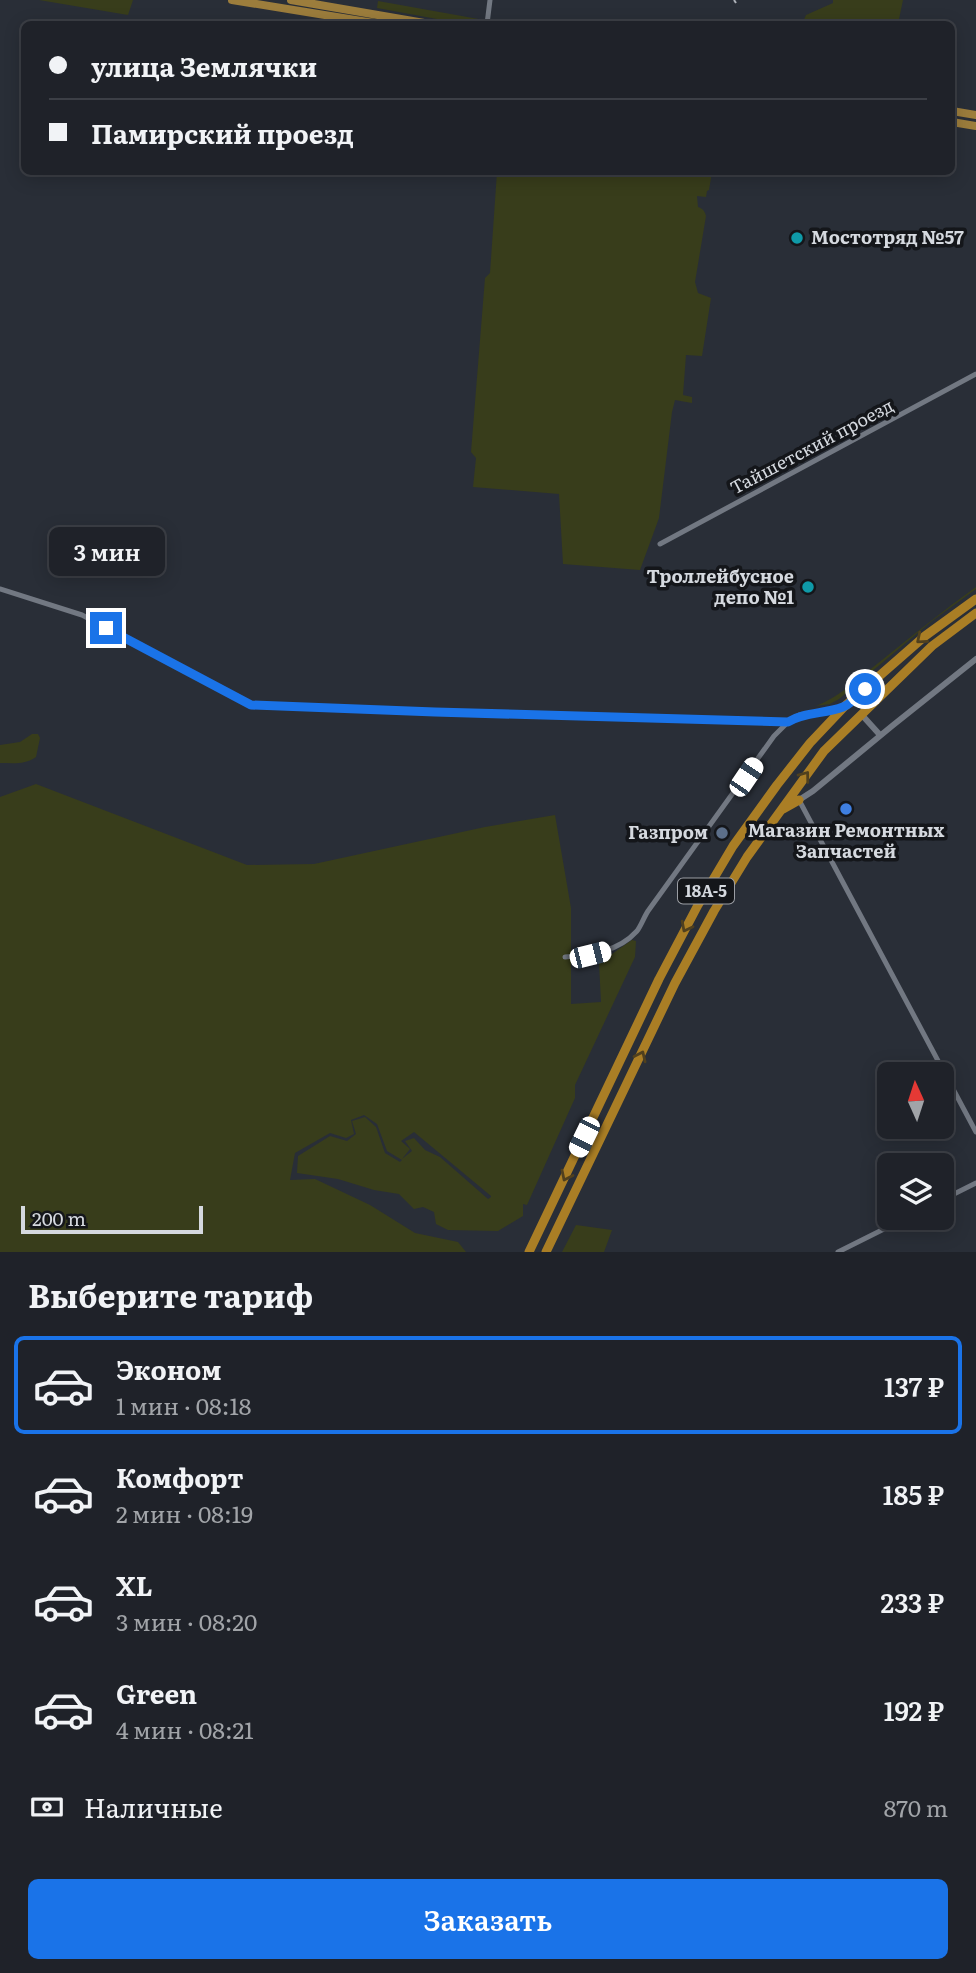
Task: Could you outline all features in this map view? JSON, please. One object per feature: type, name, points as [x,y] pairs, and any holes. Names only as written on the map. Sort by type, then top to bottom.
[{"type":"highway","name":"18А-5","points":[[529,1252],[659,979],[733,846],[810,743],[845,706],[925,636],[976,599]]},
{"type":"highway","name":"18А-5","points":[[546,1252],[675,983],[747,857],[824,751],[932,646],[976,614]]},
{"type":"highway","points":[[779,811],[799,800]]},
{"type":"main road","points":[[232,0],[362,21]]},
{"type":"main road","points":[[291,0],[413,21]]},
{"type":"main road","points":[[955,112],[976,115]]},
{"type":"main road","points":[[955,122],[976,126]]},
{"type":"street","points":[[487,21],[490,0]]},
{"type":"street","name":"Тайшетский проезд","points":[[660,544],[976,374]]},
{"type":"street","points":[[0,589],[82,615],[251,705],[788,722]]},
{"type":"street","points":[[976,659],[799,800],[976,1132]]},
{"type":"street","points":[[565,957],[590,955],[614,948],[637,930],[774,736],[799,715],[845,706]]},
{"type":"street","points":[[861,714],[880,735]]},
{"type":"street","points":[[954,1194],[976,1182]]},
{"type":"street","points":[[838,1252],[882,1230]]},
{"type":"green space","points":[[39,0],[133,0],[128,15]]},
{"type":"green space","points":[[833,0],[903,0],[899,21],[803,21],[806,15],[833,3]]},
{"type":"green space","points":[[378,1],[484,21],[448,21],[377,8]]},
{"type":"green space","points":[[497,175],[712,175],[706,197],[697,196],[698,207],[706,216],[695,282],[698,293],[711,298],[702,356],[686,355],[683,395],[692,397],[692,403],[675,400],[659,518],[640,570],[563,564],[559,494],[473,487],[476,458],[471,452],[485,278],[490,273]]},
{"type":"green space","points":[[976,587],[839,699],[830,704],[816,706],[850,686],[929,623]]},
{"type":"green space","points":[[32,734],[38,734],[40,738],[36,757],[23,762],[0,763],[0,745],[20,742]]},
{"type":"green space","points":[[36,784],[247,865],[314,864],[485,827],[555,815],[571,908],[571,1004],[601,1002],[599,963],[632,940],[636,941],[635,957],[575,1085],[575,1098],[527,1205],[523,1204],[523,1216],[498,1231],[448,1230],[436,1224],[434,1212],[423,1207],[414,1209],[399,1194],[338,1179],[297,1173],[298,1156],[330,1136],[347,1141],[356,1134],[352,1121],[365,1117],[376,1127],[385,1153],[400,1162],[402,1160],[387,1151],[377,1124],[364,1115],[351,1120],[354,1134],[346,1138],[330,1133],[295,1153],[290,1180],[315,1179],[370,1205],[415,1233],[458,1242],[466,1252],[0,1252],[0,797]],"holes":[[[414,1132],[491,1196],[488,1199],[440,1157],[425,1150],[414,1138],[405,1141],[412,1151],[402,1159],[410,1149],[401,1141]]]},
{"type":"green space","points":[[576,1225],[612,1230],[604,1252],[562,1252]]},
{"type":"place","name":"Мостотряд №57","points":[[797,238]]},
{"type":"place","name":"Троллейбусное депо №1","points":[[808,587]]},
{"type":"place","name":"Магазин Ремонтных Запчастей","points":[[846,809]]},
{"type":"place","name":"Газпром","points":[[722,833]]},
{"type":"route","points":[[106,628],[251,705],[788,722],[799,715],[845,706],[865,689]]}]
